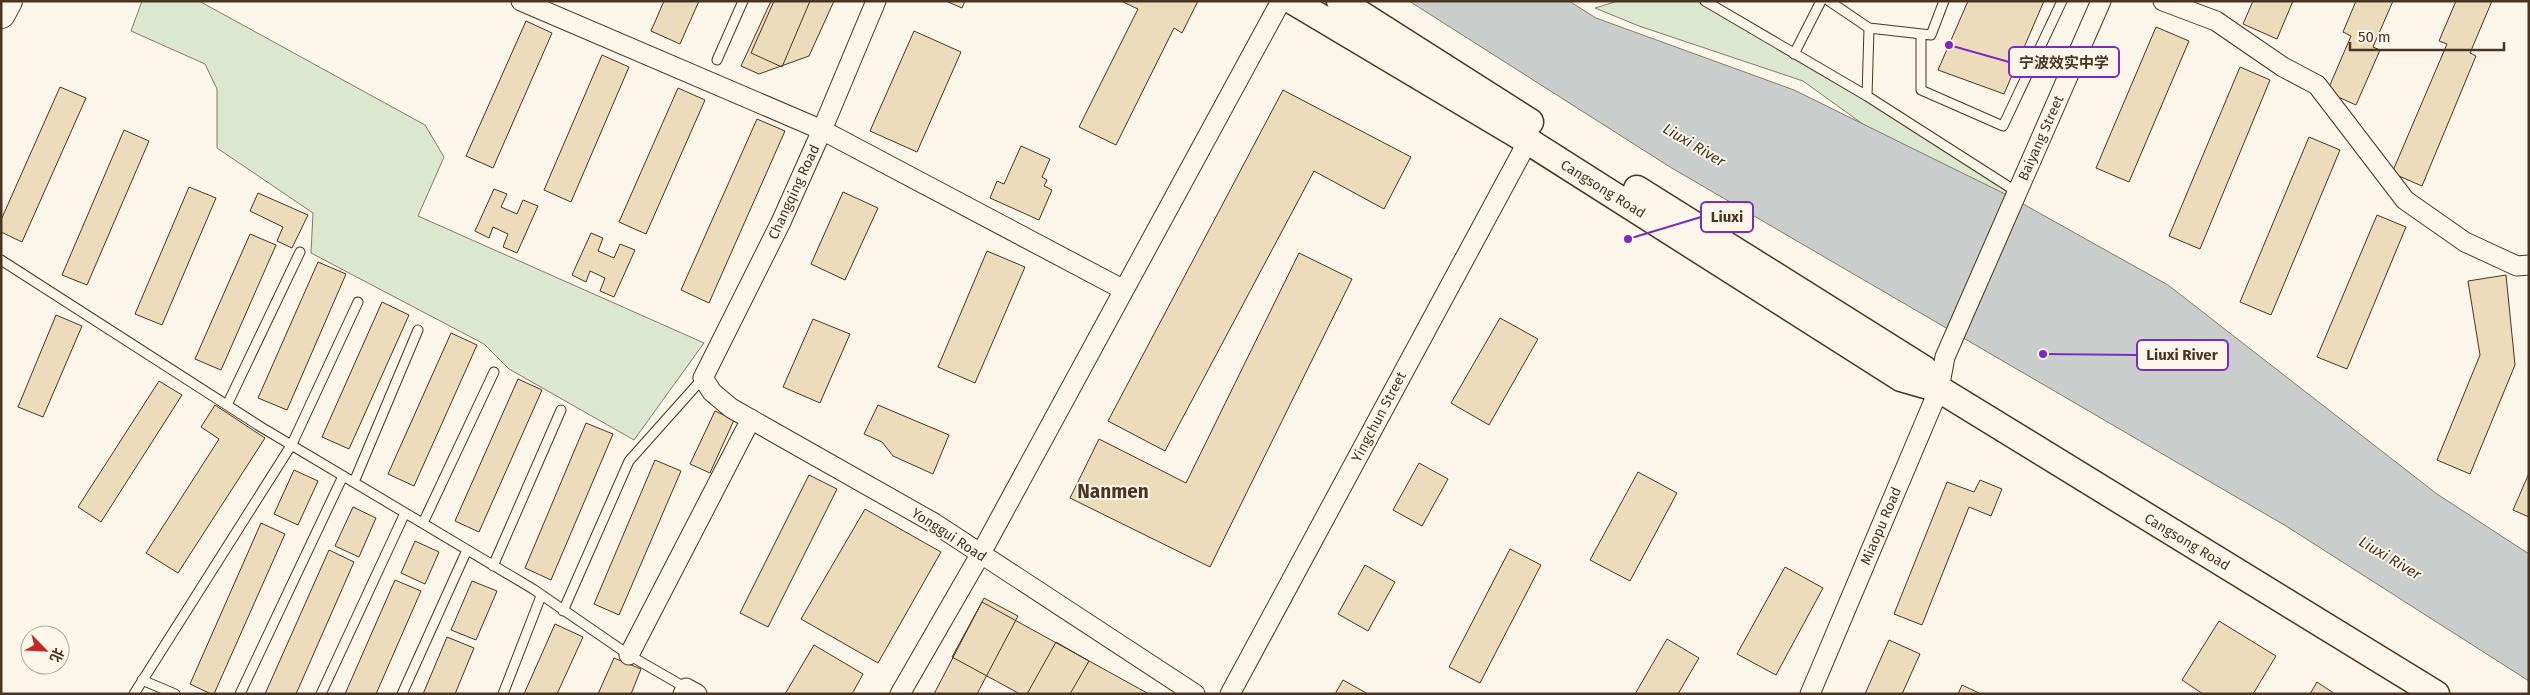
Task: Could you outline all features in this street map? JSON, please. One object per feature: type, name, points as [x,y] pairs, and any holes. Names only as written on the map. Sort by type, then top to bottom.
[{"type":"main road","points":[[1,14],[8,1]]},
{"type":"main road","name":"Cangsong Road","points":[[1293,1],[1528,141],[1901,378],[1939,390],[2436,694]]},
{"type":"main road","name":"Cangsong Road","points":[[1340,1],[1924,368],[1939,390]]},
{"type":"street","name":"Changqing Road","points":[[703,378],[781,222],[876,1]]},
{"type":"street","points":[[900,694],[980,555],[1281,1]]},
{"type":"street","name":"Baiyang Street","points":[[1945,357],[2101,1]]},
{"type":"street","points":[[2163,1],[2216,21],[2283,67],[2317,84],[2405,200],[2465,242],[2517,266],[2529,265]]},
{"type":"street","points":[[530,3],[822,130],[1124,290]]},
{"type":"street","name":"Yingchun Street","points":[[1230,694],[1528,141]]},
{"type":"street","name":"Miaopu Road","points":[[1810,694],[1939,390],[1945,357]]},
{"type":"street","name":"Yonggui Road","points":[[703,378],[712,392],[731,408],[934,523],[980,555],[1195,694]]},
{"type":"street","points":[[629,656],[751,420]]},
{"type":"lane","points":[[717,60],[743,1]]},
{"type":"lane","points":[[1704,1],[1867,96],[2017,192]]},
{"type":"lane","points":[[1794,54],[1820,1]]},
{"type":"lane","points":[[1829,1],[1869,28],[1931,35],[1944,1]]},
{"type":"lane","points":[[1921,34],[1921,90],[2003,126],[2062,1]]},
{"type":"lane","points":[[1867,96],[1869,28]]},
{"type":"lane","points":[[227,405],[300,252]]},
{"type":"lane","points":[[1,260],[227,405],[493,566],[629,656],[689,692]]},
{"type":"lane","points":[[134,694],[292,444],[358,302]]},
{"type":"lane","points":[[354,482],[418,330]]},
{"type":"lane","points":[[422,523],[494,372]]},
{"type":"lane","points":[[563,611],[629,461],[703,378]]},
{"type":"lane","points":[[493,566],[560,410]]},
{"type":"lane","points":[[240,694],[343,476]]},
{"type":"lane","points":[[321,694],[405,513]]},
{"type":"lane","points":[[402,694],[467,550]]},
{"type":"lane","points":[[503,694],[541,596]]},
{"type":"lane","points":[[142,680],[174,694]]},
{"type":"green space","points":[[142,1],[199,1],[425,125],[444,157],[418,216],[704,343],[634,440],[509,369],[484,344],[311,253],[313,213],[217,148],[217,89],[205,64],[131,31]]},
{"type":"green space","points":[[1618,1],[1703,1],[2017,192],[2003,225],[1803,81],[1639,26],[1595,8]]},
{"type":"water","points":[[1409,1],[1569,1],[1596,18],[1794,90],[2007,195],[2168,285],[2437,494],[2529,554],[2529,681],[2286,526],[1670,167]]},
{"type":"building","points":[[664,1],[699,1],[680,44],[651,31]]},
{"type":"building","points":[[771,1],[834,1],[809,56],[759,74],[741,66]]},
{"type":"building","points":[[774,1],[810,1],[782,67],[751,53]]},
{"type":"building","points":[[946,1],[965,1],[962,8]]},
{"type":"building","points":[[1121,1],[1198,1],[1182,33],[1174,28],[1116,145],[1079,127],[1138,9]]},
{"type":"building","points":[[1968,1],[2044,1],[2004,94],[1938,70]]},
{"type":"building","points":[[2253,1],[2293,1],[2277,39],[2243,24]]},
{"type":"building","points":[[2356,1],[2393,1],[2373,47],[2380,50],[2356,105],[2327,92],[2351,36],[2343,32]]},
{"type":"building","points":[[2456,1],[2492,1],[2470,53],[2476,56],[2422,186],[2392,173],[2447,44],[2439,41]]},
{"type":"building","points":[[526,21],[552,33],[493,168],[466,156]]},
{"type":"building","points":[[2156,27],[2189,41],[2129,182],[2096,168]]},
{"type":"building","points":[[914,31],[961,52],[917,152],[870,131]]},
{"type":"building","points":[[602,55],[629,67],[571,202],[544,190]]},
{"type":"building","points":[[2240,67],[2270,80],[2200,249],[2169,236]]},
{"type":"building","points":[[60,87],[86,98],[22,242],[1,232],[1,220]]},
{"type":"building","points":[[678,88],[705,100],[646,234],[619,222]]},
{"type":"building","points":[[1283,90],[1411,157],[1384,209],[1314,171],[1165,451],[1108,421]]},
{"type":"building","points":[[757,119],[785,131],[709,303],[681,290]]},
{"type":"building","points":[[124,130],[149,141],[87,285],[62,275]]},
{"type":"building","points":[[2309,137],[2340,150],[2271,315],[2240,302]]},
{"type":"building","points":[[1021,146],[1050,159],[1042,177],[1047,180],[1044,186],[1052,190],[1039,220],[990,198],[997,181],[1004,184]]},
{"type":"building","points":[[189,187],[216,198],[162,325],[135,314]]},
{"type":"building","points":[[494,189],[507,194],[501,207],[517,214],[523,200],[538,206],[517,253],[503,247],[508,234],[493,227],[489,238],[475,231]]},
{"type":"building","points":[[843,192],[878,208],[845,280],[811,264]]},
{"type":"building","points":[[258,193],[308,215],[292,248],[277,241],[283,227],[250,211]]},
{"type":"building","points":[[2377,215],[2406,227],[2347,369],[2317,357]]},
{"type":"building","points":[[591,233],[603,238],[598,251],[614,258],[620,244],[635,250],[614,297],[600,291],[605,278],[590,271],[586,282],[572,275]]},
{"type":"building","points":[[250,234],[276,245],[221,370],[195,359]]},
{"type":"building","points":[[987,251],[1025,267],[975,383],[938,367]]},
{"type":"building","points":[[1299,253],[1352,279],[1210,567],[1070,498],[1099,439],[1186,483]]},
{"type":"building","points":[[318,262],[346,274],[287,410],[258,398]]},
{"type":"building","points":[[2506,275],[2515,365],[2470,474],[2437,460],[2480,355],[2468,281]]},
{"type":"building","points":[[382,302],[409,315],[349,449],[322,437]]},
{"type":"building","points":[[56,315],[82,326],[43,417],[18,407]]},
{"type":"building","points":[[1500,318],[1538,339],[1489,425],[1451,403]]},
{"type":"building","points":[[813,319],[850,334],[820,403],[783,387]]},
{"type":"building","points":[[451,333],[477,345],[414,486],[388,474]]},
{"type":"building","points":[[518,379],[542,390],[479,532],[455,521]]},
{"type":"building","points":[[159,381],[182,395],[101,522],[78,507]]},
{"type":"building","points":[[215,405],[265,438],[178,573],[146,553],[219,439],[201,427]]},
{"type":"building","points":[[878,405],[949,435],[933,474],[893,456],[882,442],[864,434]]},
{"type":"building","points":[[715,411],[734,420],[710,473],[690,464]]},
{"type":"building","points":[[586,423],[613,434],[551,580],[525,568]]},
{"type":"building","points":[[655,460],[681,471],[619,615],[594,604]]},
{"type":"building","points":[[1419,463],[1448,479],[1422,526],[1393,510]]},
{"type":"building","points":[[294,470],[318,481],[298,525],[274,514]]},
{"type":"building","points":[[1638,472],[1677,493],[1630,581],[1590,560]]},
{"type":"building","points":[[2529,473],[2529,517],[2513,510]]},
{"type":"building","points":[[809,475],[837,489],[768,627],[740,613]]},
{"type":"building","points":[[1980,480],[2002,489],[1991,516],[1969,507],[1922,625],[1894,614],[1947,482],[1974,492]]},
{"type":"building","points":[[353,507],[376,518],[359,557],[335,546]]},
{"type":"building","points":[[865,509],[941,552],[878,663],[801,619]]},
{"type":"building","points":[[261,523],[285,534],[214,694],[211,694],[190,684]]},
{"type":"building","points":[[415,541],[439,552],[425,584],[401,573]]},
{"type":"building","points":[[1510,549],[1541,565],[1480,683],[1449,667]]},
{"type":"building","points":[[329,550],[354,562],[296,694],[265,694]]},
{"type":"building","points":[[1365,565],[1395,582],[1368,631],[1338,614]]},
{"type":"building","points":[[1785,567],[1823,588],[1776,675],[1737,654]]},
{"type":"building","points":[[395,580],[421,591],[376,694],[345,694]]},
{"type":"building","points":[[472,581],[497,591],[476,640],[451,630]]},
{"type":"building","points":[[984,598],[1018,616],[977,694],[934,694]]},
{"type":"building","points":[[982,602],[1149,694],[1020,694],[952,657]]},
{"type":"building","points":[[2219,621],[2276,656],[2253,694],[2203,694],[2182,680]]},
{"type":"building","points":[[555,624],[583,637],[557,694],[524,694]]},
{"type":"building","points":[[447,637],[474,648],[455,694],[423,694]]},
{"type":"building","points":[[1667,639],[1699,658],[1678,694],[1635,694]]},
{"type":"building","points":[[1889,640],[1920,654],[1902,694],[1865,694]]},
{"type":"building","points":[[1056,642],[1089,661],[1070,694],[1027,694]]},
{"type":"building","points":[[814,645],[863,674],[852,694],[785,694]]},
{"type":"building","points":[[614,658],[641,669],[631,694],[598,694]]},
{"type":"building","points":[[1343,680],[1368,694],[1335,694]]},
{"type":"building","points":[[2317,682],[2335,694],[2310,694]]},
{"type":"building","points":[[1962,685],[1981,694],[1958,694]]},
{"type":"place","name":"宁波效实中学","points":[[1949,45]]},
{"type":"place","name":"Liuxi","points":[[1628,239]]},
{"type":"place","name":"Liuxi River","points":[[2043,354]]},
{"type":"district","name":"Nanmen","points":[[1113,491]]}]
